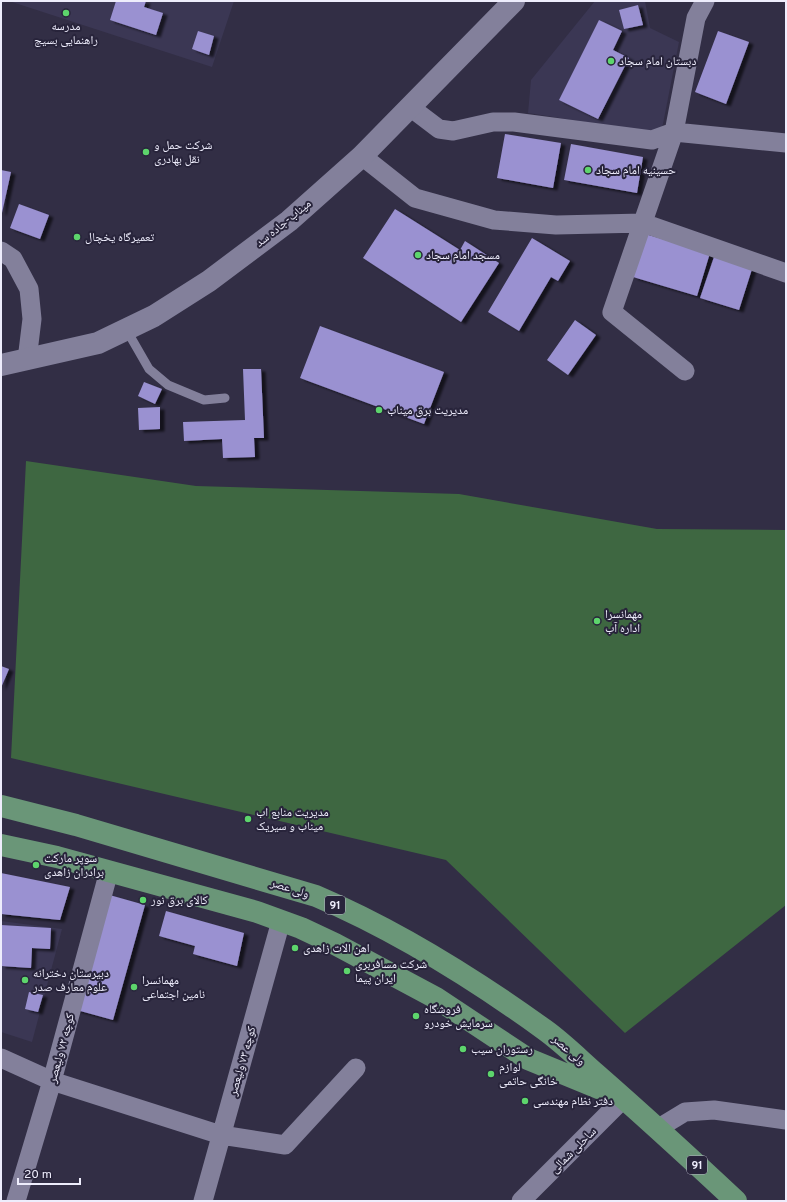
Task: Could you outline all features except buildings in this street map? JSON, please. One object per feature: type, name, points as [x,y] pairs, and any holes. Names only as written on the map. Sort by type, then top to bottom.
[{"type":"main road","name":"ولی عصر","points":[[1,806],[76,824],[267,881],[316,896],[351,911],[395,934],[468,977],[546,1031],[624,1098],[657,1129]]},
{"type":"main road","name":"ولی عصر","points":[[1,845],[58,857],[109,871],[257,912],[301,928],[335,944],[436,998],[528,1059],[624,1098]]},
{"type":"main road","name":"91","points":[[657,1129],[736,1201]]},
{"type":"street","name":"میناب-جاده سد","points":[[1,365],[98,343],[154,316],[209,281],[289,221],[362,156],[514,1]]},
{"type":"street","points":[[685,372],[612,312],[674,132],[696,18],[704,1]]},
{"type":"street","points":[[410,107],[439,129],[453,131],[493,122],[514,122],[652,140],[674,132],[786,142]]},
{"type":"street","points":[[362,156],[415,198],[494,220],[556,225],[643,223],[786,273]]},
{"type":"street","points":[[1,251],[13,259],[29,289],[32,319],[27,360]]},
{"type":"street","name":"کوچه ۷۲ ولیعصر","points":[[16,1201],[52,1081],[109,871]]},
{"type":"street","name":"کوچه ۷۳ ولیعصر","points":[[203,1201],[281,921]]},
{"type":"street","points":[[1,1058],[52,1081],[221,1135],[285,1145],[356,1068]]},
{"type":"street","name":"ساحلی شمالی","points":[[531,1198],[624,1098]]},
{"type":"street","points":[[657,1129],[684,1112],[714,1110],[786,1120]]},
{"type":"lane","points":[[126,329],[149,369],[168,385],[204,400],[225,398]]},
{"type":"shaded area","points":[[9,1],[234,1],[212,67]]},
{"type":"shaded area","name":"دبستان امام سجاد","points":[[595,1],[645,1],[650,28],[679,42],[661,134],[528,113],[531,80]]},
{"type":"shaded area","name":"دبیرستان دخترانه علوم معارف صدر","points":[[1,921],[62,929],[32,1042],[1,1032]]},
{"type":"green space","points":[[26,461],[196,486],[459,494],[657,529],[786,530],[786,905],[625,1033],[446,860],[11,758]]},
{"type":"place","name":"مدرسه راهنمایی بسیج","points":[[66,13]]},
{"type":"place","name":"دبستان امام سجاد","points":[[611,61]]},
{"type":"place","name":"شرکت حمل و نقل بهادری","points":[[146,152]]},
{"type":"place","name":"حسینیه امام سجاد","points":[[588,170]]},
{"type":"place","name":"تعمیرگاه یخچال","points":[[77,237]]},
{"type":"place","name":"مسجد امام سجاد","points":[[418,255]]},
{"type":"place","name":"مدیریت برق میناب","points":[[379,410]]},
{"type":"place","name":"مهمانسرا اداره آب","points":[[597,621]]},
{"type":"place","name":"مدیریت منابع اب میناب و سیریک","points":[[248,819]]},
{"type":"place","name":"سوپر مارکت برادران زاهدی","points":[[36,865]]},
{"type":"place","name":"کالای برق نور","points":[[143,900]]},
{"type":"place","name":"اهن الات زاهدی","points":[[295,948]]},
{"type":"place","name":"شرکت مسافربری ایران پیما","points":[[347,971]]},
{"type":"place","name":"دبیرستان دخترانه علوم معارف صدر","points":[[25,980]]},
{"type":"place","name":"مهمانسرا نامین اجتماعی","points":[[134,987]]},
{"type":"place","name":"فروشگاه سرمایش خودرو","points":[[416,1016]]},
{"type":"place","name":"رستوران سيب","points":[[463,1049]]},
{"type":"place","name":"لوازم خانگی حاتمی","points":[[491,1074]]},
{"type":"place","name":"دفتر نظام مهندسی","points":[[525,1101]]}]
